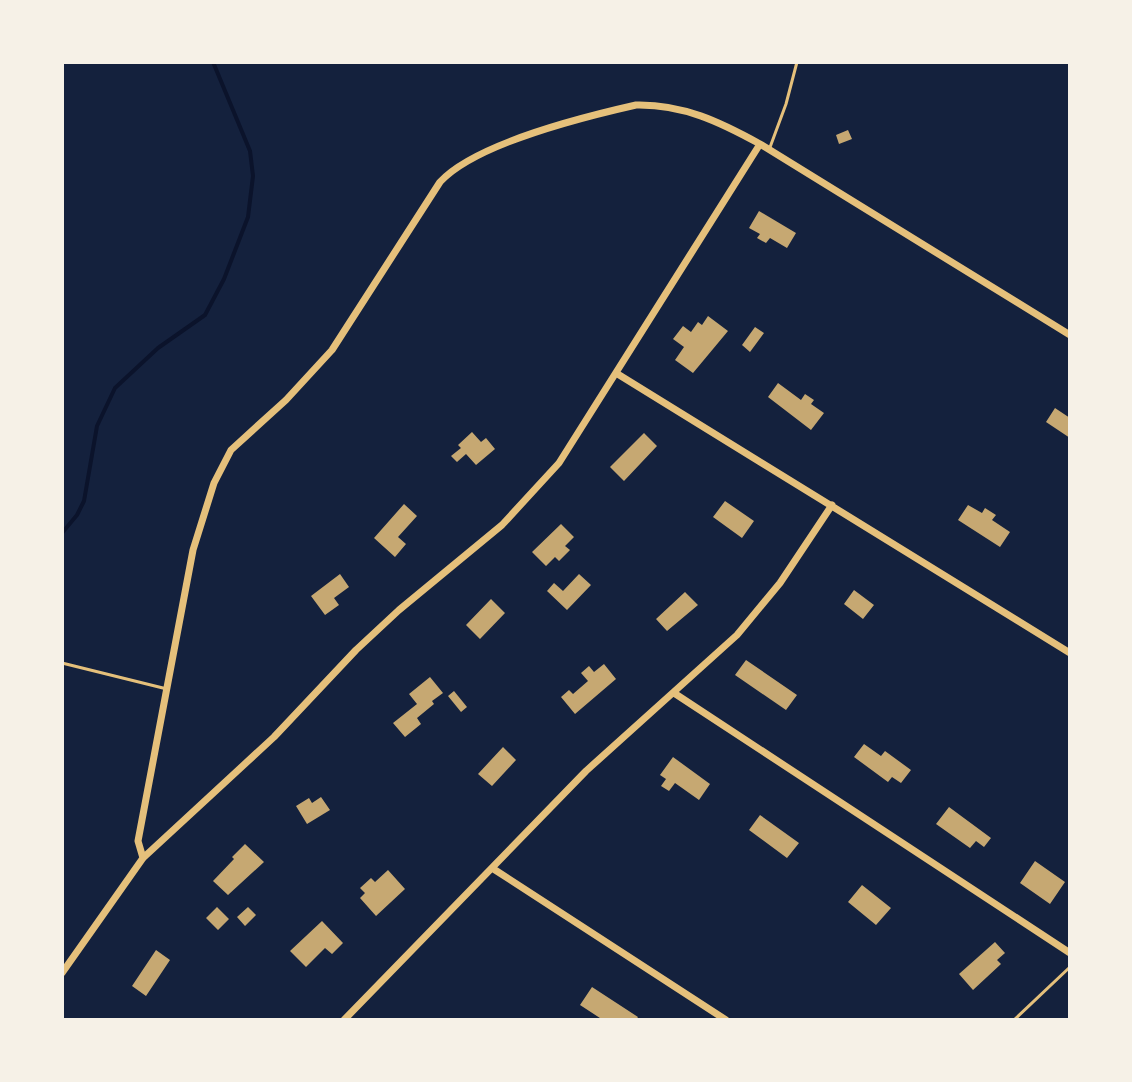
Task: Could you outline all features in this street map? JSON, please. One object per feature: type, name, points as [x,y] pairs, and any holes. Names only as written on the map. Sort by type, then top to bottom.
[{"type":"street","points":[[143,858],[138,841],[199,524],[214,483],[231,450],[286,400],[332,350],[448,174],[478,154],[503,143],[636,105],[689,111],[725,124],[760,144],[1070,335]]},
{"type":"street","points":[[62,973],[143,858],[274,737],[389,620],[502,525],[559,463],[760,144]]},
{"type":"street","points":[[616,373],[1070,653]]},
{"type":"street","points":[[344,1020],[586,771],[712,660],[766,603],[832,505]]},
{"type":"street","points":[[674,693],[1070,953]]},
{"type":"street","points":[[492,868],[726,1020]]},
{"type":"lane","points":[[769,150],[797,62]]},
{"type":"lane","points":[[62,663],[167,689]]},
{"type":"lane","points":[[1014,1020],[1070,967]]},
{"type":"building","points":[[848,130],[852,139],[839,144],[836,135]]},
{"type":"building","points":[[759,211],[796,233],[787,248],[770,238],[766,243],[757,238],[760,234],[749,228]]},
{"type":"building","points":[[708,316],[728,331],[693,373],[675,360],[684,347],[673,339],[683,326],[691,332],[698,322],[702,325]]},
{"type":"building","points":[[755,327],[764,333],[750,352],[742,345]]},
{"type":"building","points":[[778,383],[801,400],[805,394],[814,400],[811,404],[824,413],[811,430],[768,397]]},
{"type":"building","points":[[1055,408],[1070,418],[1070,438],[1046,422]]},
{"type":"building","points":[[472,432],[481,442],[486,438],[495,449],[476,465],[466,454],[457,462],[451,456]]},
{"type":"building","points":[[644,433],[657,446],[624,481],[610,467]]},
{"type":"building","points":[[725,501],[754,521],[742,538],[713,517]]},
{"type":"building","points":[[404,504],[417,516],[398,537],[406,544],[395,557],[374,538]]},
{"type":"building","points":[[968,505],[982,513],[985,508],[996,515],[992,520],[1010,532],[1000,547],[958,520]]},
{"type":"building","points":[[561,524],[574,537],[565,546],[570,550],[559,561],[555,557],[546,566],[532,552]]},
{"type":"building","points":[[340,574],[349,587],[334,598],[339,605],[325,615],[311,596]]},
{"type":"building","points":[[579,574],[591,585],[567,610],[547,591],[554,583],[563,591]]},
{"type":"building","points":[[854,590],[874,605],[863,619],[844,604]]},
{"type":"building","points":[[685,592],[698,605],[667,631],[656,619]]},
{"type":"building","points":[[491,599],[505,613],[480,639],[466,625]]},
{"type":"building","points":[[746,660],[797,695],[786,710],[735,675]]},
{"type":"building","points":[[604,664],[616,679],[575,714],[561,697],[569,690],[573,694],[588,681],[581,673],[589,666],[594,672]]},
{"type":"building","points":[[430,677],[443,693],[417,718],[421,724],[405,737],[393,723],[417,704],[409,694]]},
{"type":"building","points":[[454,691],[467,707],[461,712],[448,696]]},
{"type":"building","points":[[864,744],[881,756],[885,751],[911,770],[901,783],[892,777],[888,782],[854,757]]},
{"type":"building","points":[[503,747],[516,760],[492,786],[478,774]]},
{"type":"building","points":[[673,757],[710,784],[699,800],[675,783],[669,791],[661,786],[666,779],[660,775]]},
{"type":"building","points":[[321,797],[330,810],[307,824],[296,806],[309,798],[312,803]]},
{"type":"building","points":[[949,807],[991,838],[984,847],[976,841],[970,848],[936,824]]},
{"type":"building","points":[[760,815],[799,843],[787,858],[749,830]]},
{"type":"building","points":[[245,844],[264,862],[228,895],[213,881]]},
{"type":"building","points":[[1035,861],[1065,882],[1050,904],[1020,883]]},
{"type":"building","points":[[388,870],[405,889],[376,916],[360,898],[365,893],[360,888],[371,878],[375,882]]},
{"type":"building","points":[[862,885],[891,908],[876,925],[848,902]]},
{"type":"building","points":[[217,907],[229,919],[218,930],[206,918]]},
{"type":"building","points":[[248,907],[256,915],[245,926],[237,917]]},
{"type":"building","points":[[322,921],[343,943],[332,954],[325,948],[306,967],[290,951]]},
{"type":"building","points":[[995,942],[1005,953],[997,960],[1001,964],[973,990],[959,974]]},
{"type":"building","points":[[156,950],[170,960],[146,996],[132,986]]},
{"type":"building","points":[[592,987],[638,1017],[636,1020],[603,1020],[580,1005]]},
{"type":"waterway","points":[[62,533],[84,501],[97,426],[115,388],[158,348],[205,315],[224,279],[248,217],[253,176],[250,151],[213,62]]}]
